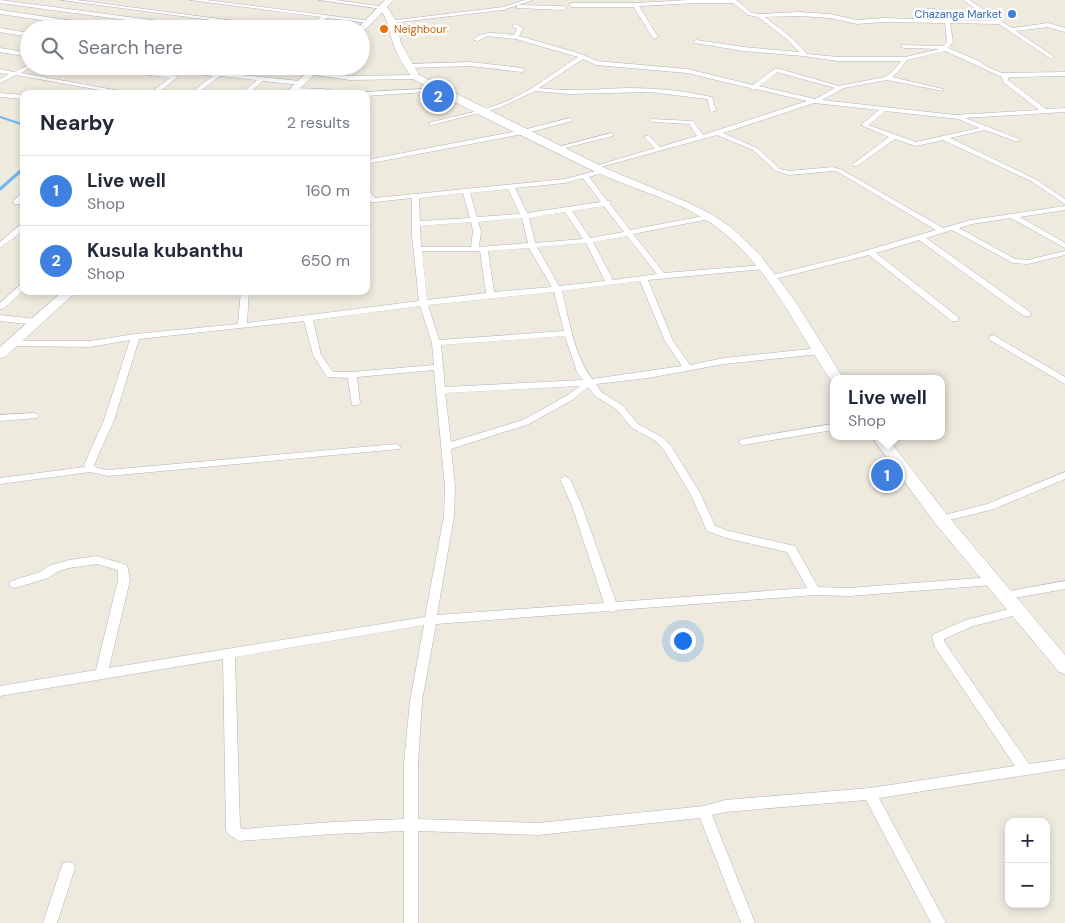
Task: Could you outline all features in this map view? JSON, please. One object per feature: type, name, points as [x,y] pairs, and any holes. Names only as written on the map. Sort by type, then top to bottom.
[{"type":"street","points":[[64,0],[220,20]]},
{"type":"street","points":[[73,11],[96,0]]},
{"type":"street","points":[[193,0],[360,20]]},
{"type":"street","points":[[322,0],[386,4]]},
{"type":"street","points":[[512,7],[530,0]]},
{"type":"street","points":[[966,0],[1051,57]]},
{"type":"street","points":[[0,1],[139,20]]},
{"type":"street","points":[[572,5],[636,6],[649,2],[734,1],[750,14],[760,16],[799,14],[830,16],[857,22],[884,20],[998,23]]},
{"type":"street","points":[[496,8],[505,6],[501,2]]},
{"type":"street","points":[[386,4],[397,43],[408,66],[416,77],[438,90],[599,169],[683,204],[709,217],[742,242],[791,304],[835,375]]},
{"type":"street","points":[[370,20],[386,4]]},
{"type":"street","points":[[636,6],[655,37]]},
{"type":"street","points":[[392,21],[496,8],[563,8]]},
{"type":"street","points":[[921,10],[968,13]]},
{"type":"street","points":[[947,22],[955,16],[980,11]]},
{"type":"street","points":[[0,12],[54,20]]},
{"type":"street","points":[[320,20],[326,16]]},
{"type":"street","points":[[760,16],[790,39],[803,54]]},
{"type":"street","points":[[696,42],[744,49],[850,59],[905,59],[944,49],[950,42],[947,22]]},
{"type":"street","points":[[1010,30],[1048,25],[1065,30]]},
{"type":"street","points":[[515,26],[520,28],[516,37]]},
{"type":"street","points":[[0,30],[20,33]]},
{"type":"street","points":[[476,40],[482,35],[487,34],[516,37],[568,51],[596,63],[687,72],[816,101],[955,117],[1064,112]]},
{"type":"street","points":[[904,46],[934,46],[977,62],[994,72],[1010,76],[1065,74]]},
{"type":"street","points":[[0,50],[20,53]]},
{"type":"street","points":[[431,123],[482,112],[525,95],[582,58]]},
{"type":"street","points":[[846,68],[850,59]]},
{"type":"street","points":[[888,78],[905,59]]},
{"type":"street","points":[[408,66],[470,64],[522,70]]},
{"type":"street","points":[[499,75],[505,68]]},
{"type":"street","points":[[753,88],[776,70],[840,88]]},
{"type":"street","points":[[0,71],[110,90]]},
{"type":"street","points":[[0,81],[20,71]]},
{"type":"street","points":[[160,75],[175,77]]},
{"type":"street","points":[[157,90],[178,75]]},
{"type":"street","points":[[197,90],[218,75]]},
{"type":"street","points":[[226,75],[300,83]]},
{"type":"street","points":[[249,90],[268,75]]},
{"type":"street","points":[[292,90],[309,75]]},
{"type":"street","points":[[320,75],[350,78],[416,77]]},
{"type":"street","points":[[1010,76],[1006,76],[1005,81],[1046,112]]},
{"type":"street","points":[[370,201],[416,198],[585,177],[599,169],[659,149],[816,101],[840,88],[888,78],[941,90]]},
{"type":"street","points":[[534,89],[564,93],[631,90],[678,94],[710,98],[712,110]]},
{"type":"street","points":[[370,94],[438,90]]},
{"type":"street","points":[[0,95],[20,97]]},
{"type":"street","points":[[884,109],[864,125],[916,144],[987,128]]},
{"type":"street","points":[[955,117],[1017,140]]},
{"type":"street","points":[[370,161],[524,132],[570,120]]},
{"type":"street","points":[[653,120],[690,122],[701,137]]},
{"type":"street","points":[[717,132],[755,149],[778,170],[789,173],[833,169],[840,171],[941,230]]},
{"type":"street","points":[[557,148],[611,135]]},
{"type":"street","points":[[855,164],[894,137]]},
{"type":"street","points":[[647,138],[659,149]]},
{"type":"street","points":[[946,138],[1033,180],[1065,202]]},
{"type":"street","points":[[585,177],[662,276]]},
{"type":"street","points":[[511,187],[525,216],[532,246],[557,289],[569,333],[582,372],[588,383],[598,394],[619,407],[635,426],[658,438],[668,448],[695,493],[711,528],[726,534],[791,549],[814,591]]},
{"type":"street","points":[[466,192],[490,295]]},
{"type":"street","points":[[411,923],[411,763],[416,701],[449,516],[450,487],[436,343],[423,304],[416,224],[416,198]]},
{"type":"street","points":[[416,224],[525,216],[607,203]]},
{"type":"street","points":[[771,278],[870,252],[971,222],[1011,214],[1065,208]]},
{"type":"street","points":[[567,210],[588,241],[610,282]]},
{"type":"street","points":[[1011,214],[1065,246]]},
{"type":"street","points":[[419,249],[480,249],[588,241],[709,217]]},
{"type":"street","points":[[954,228],[1013,261],[1028,262],[1065,253]]},
{"type":"street","points":[[0,246],[20,229]]},
{"type":"street","points":[[920,237],[1027,314]]},
{"type":"street","points":[[870,252],[955,319]]},
{"type":"street","points":[[13,343],[90,344],[135,336],[242,326],[490,295],[763,267]]},
{"type":"street","points":[[643,279],[669,340],[688,368]]},
{"type":"street","points":[[0,307],[20,290]]},
{"type":"street","points":[[0,354],[66,295]]},
{"type":"street","points":[[242,326],[245,295]]},
{"type":"street","points":[[0,318],[36,322]]},
{"type":"street","points":[[308,318],[317,356],[329,373],[334,376],[437,367]]},
{"type":"street","points":[[436,343],[569,333]]},
{"type":"street","points":[[91,468],[89,465],[108,420],[135,336]]},
{"type":"street","points":[[993,338],[1065,381]]},
{"type":"street","points":[[440,390],[588,383],[724,362],[820,351]]},
{"type":"street","points":[[352,375],[355,403]]},
{"type":"street","points":[[446,447],[526,422],[569,398],[588,383]]},
{"type":"street","points":[[0,418],[34,416]]},
{"type":"street","points":[[743,442],[830,428]]},
{"type":"street","points":[[881,440],[941,519],[1065,667]]},
{"type":"street","points":[[0,480],[91,468],[108,473],[396,447]]},
{"type":"street","points":[[941,519],[990,507],[1065,475]]},
{"type":"street","points":[[565,479],[577,506],[612,608]]},
{"type":"street","points":[[15,584],[44,575],[55,568],[69,564],[97,560],[123,568],[124,580],[101,675]]},
{"type":"street","points":[[0,691],[430,620],[612,608],[814,591],[849,592],[992,581]]},
{"type":"street","points":[[1004,596],[1065,585]]},
{"type":"street","points":[[1017,611],[970,623],[938,637],[939,644],[1026,771]]},
{"type":"street","points":[[229,653],[229,723],[233,830],[239,836],[333,828],[410,826],[538,829],[704,812],[725,806],[870,794],[1065,764]]},
{"type":"street","points":[[870,794],[939,923]]},
{"type":"street","points":[[704,812],[748,923]]},
{"type":"street","points":[[50,923],[68,868]]},
{"type":"waterway","points":[[0,117],[20,124]]},
{"type":"waterway","points":[[0,189],[20,172]]},
{"type":"place","name":"Chazanga Market","points":[[1012,14]]},
{"type":"place","name":"Neighbour","points":[[384,29]]},
{"type":"place","name":"Kusula kubanthu","points":[[438,96]]},
{"type":"place","name":"Live well","points":[[887,475]]}]
